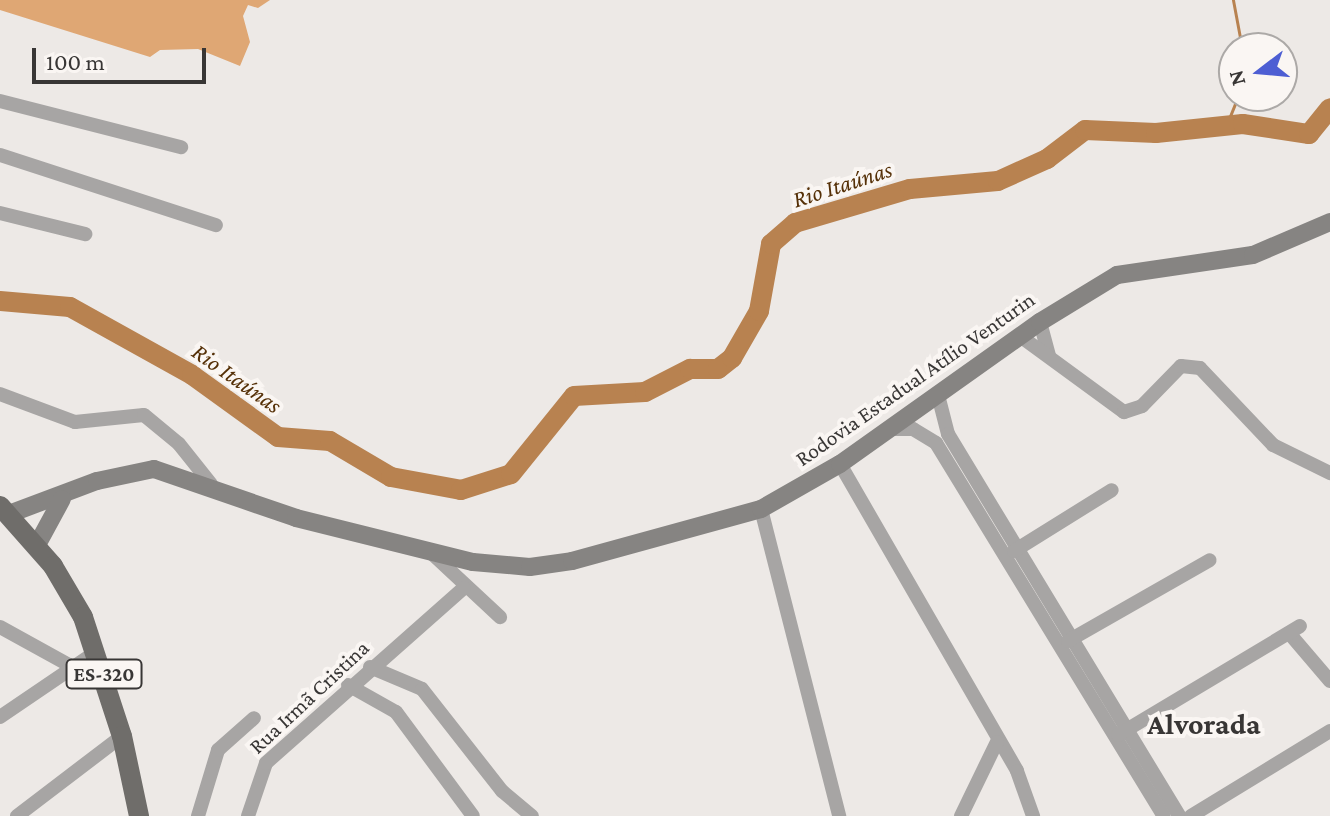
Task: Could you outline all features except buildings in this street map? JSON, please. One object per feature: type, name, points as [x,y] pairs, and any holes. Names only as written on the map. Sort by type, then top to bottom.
[{"type":"main road","name":"Rodovia Estadual Atílio Venturin","points":[[4,510],[62,499],[133,470],[211,484],[296,518],[427,549],[530,567],[631,547],[761,509],[894,429],[1040,322],[1117,275],[1253,255],[1330,222]]},
{"type":"main road","points":[[4,510],[37,545],[62,499]]},
{"type":"main road","name":"ES-320","points":[[37,545],[69,588],[97,651],[122,736],[138,813]]},
{"type":"street","points":[[0,101],[181,147]]},
{"type":"street","points":[[0,155],[216,225]]},
{"type":"street","points":[[0,213],[85,234]]},
{"type":"street","points":[[1040,322],[1049,355]]},
{"type":"street","points":[[1020,336],[1124,412],[1142,406],[1181,366],[1200,368],[1273,445],[1330,473]]},
{"type":"street","points":[[0,394],[75,422],[144,415],[179,444],[211,484]]},
{"type":"street","points":[[938,395],[948,434],[1121,734],[1164,816]]},
{"type":"street","points":[[894,429],[913,429],[936,443],[1014,551]]},
{"type":"street","points":[[840,464],[1025,787],[1033,816]]},
{"type":"street","points":[[1014,551],[1112,490]]},
{"type":"street","points":[[761,509],[839,816]]},
{"type":"street","points":[[427,549],[464,588],[500,617]]},
{"type":"street","points":[[1067,641],[1210,560]]},
{"type":"street","name":"Rua Irmã Cristina","points":[[248,816],[266,763],[348,685],[423,626],[464,588]]},
{"type":"street","points":[[0,627],[69,665]]},
{"type":"street","points":[[1121,734],[1294,629],[1330,681]]},
{"type":"street","points":[[0,717],[69,665],[97,651]]},
{"type":"street","points":[[370,667],[422,689],[502,791],[532,816]]},
{"type":"street","points":[[348,685],[396,712],[473,816]]},
{"type":"street","points":[[198,816],[218,750],[254,718]]},
{"type":"street","points":[[1191,816],[1330,731]]},
{"type":"street","points":[[1121,734],[1179,816]]},
{"type":"street","points":[[17,816],[122,736]]},
{"type":"street","points":[[961,816],[997,742]]},
{"type":"shaded area","points":[[0,0],[270,0],[258,8],[248,5],[243,16],[250,42],[240,66],[198,49],[160,50],[150,57],[0,10]]},
{"type":"waterway","points":[[1233,0],[1239,32]]},
{"type":"waterway","name":"Rio Itaúnas","points":[[0,301],[70,307],[192,375],[278,437],[330,441],[391,477],[461,490],[511,474],[574,396],[645,392],[690,369],[718,369],[732,358],[759,311],[771,244],[795,223],[910,189],[998,181],[1047,159],[1085,130],[1156,133],[1243,124],[1309,134],[1330,108]]},
{"type":"waterway","points":[[1226,126],[1232,112]]},
{"type":"district","name":"Alvorada","points":[[1204,724]]}]
